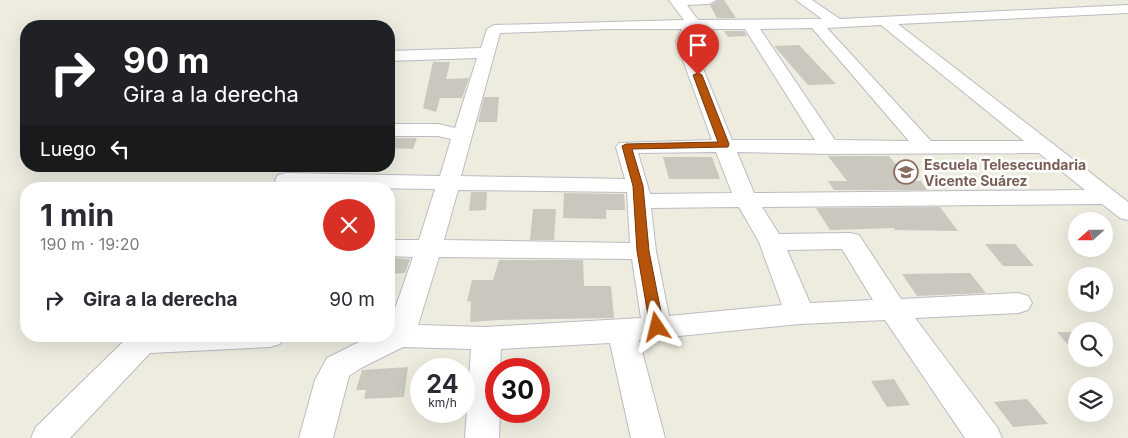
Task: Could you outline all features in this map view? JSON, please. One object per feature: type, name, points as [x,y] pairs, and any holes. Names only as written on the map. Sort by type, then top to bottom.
[{"type":"street","points":[[677,1],[709,0]]},
{"type":"street","points":[[803,0],[837,23]]},
{"type":"street","points":[[1022,0],[1052,14]]},
{"type":"street","points":[[677,1],[691,19],[692,25],[684,41],[742,192],[771,242],[800,314]]},
{"type":"street","points":[[400,336],[429,248],[491,32],[500,28],[886,22],[1128,9]]},
{"type":"street","points":[[886,22],[1128,213]]},
{"type":"street","points":[[750,24],[830,148]]},
{"type":"street","points":[[816,24],[926,148]]},
{"type":"street","points":[[395,56],[486,53]]},
{"type":"street","points":[[395,130],[438,130],[461,136]]},
{"type":"street","points":[[657,327],[643,251],[638,194],[626,146],[724,144],[830,148],[1046,147]]},
{"type":"street","points":[[287,178],[394,182]]},
{"type":"street","points":[[395,182],[748,200],[1108,197]]},
{"type":"street","points":[[771,242],[850,241],[894,311],[985,438]]},
{"type":"street","points":[[395,248],[643,251]]},
{"type":"street","points":[[395,338],[400,336],[486,338],[622,331],[800,314],[894,311],[1018,303]]},
{"type":"street","points":[[622,331],[648,438]]},
{"type":"street","points":[[482,438],[486,338]]},
{"type":"street","points":[[48,438],[143,342]]},
{"type":"street","points":[[316,438],[331,380],[338,367],[350,359],[387,342]]},
{"type":"building","points":[[718,0],[724,0],[736,18],[717,18],[710,5]]},
{"type":"building","points":[[724,31],[744,31],[747,36],[728,37]]},
{"type":"building","points":[[799,45],[836,84],[808,85],[774,46]]},
{"type":"building","points":[[433,62],[450,62],[446,79],[469,78],[462,98],[440,98],[436,112],[423,108]]},
{"type":"building","points":[[484,97],[499,97],[497,122],[478,122]]},
{"type":"building","points":[[395,138],[417,138],[413,149],[395,148]]},
{"type":"building","points":[[828,156],[889,156],[910,181],[921,181],[927,190],[834,190],[828,181],[847,181]]},
{"type":"building","points":[[663,157],[712,157],[720,179],[669,179]]},
{"type":"building","points":[[471,192],[487,192],[486,210],[469,211]]},
{"type":"building","points":[[564,193],[624,194],[625,210],[606,210],[606,219],[563,218]]},
{"type":"building","points":[[940,207],[958,231],[895,230],[894,228],[830,230],[816,208]]},
{"type":"building","points":[[533,209],[556,209],[554,240],[530,240]]},
{"type":"building","points":[[985,244],[1015,244],[1034,266],[1003,266]]},
{"type":"building","points":[[395,258],[410,259],[405,273],[395,274]]},
{"type":"building","points":[[499,260],[583,260],[584,286],[611,286],[614,318],[470,322],[471,302],[467,301],[472,280],[493,280]]},
{"type":"building","points":[[970,273],[986,293],[917,296],[902,274]]},
{"type":"building","points":[[1068,331],[1068,345],[1057,332]]},
{"type":"building","points":[[408,367],[404,397],[364,399],[366,390],[356,390],[362,370]]},
{"type":"building","points":[[894,379],[910,405],[887,407],[871,381]]},
{"type":"building","points":[[1027,399],[1048,424],[1013,427],[994,402]]},
{"type":"place","name":"Escuela Telesecundaria Vicente Suárez","points":[[906,172]]},
{"type":"route","points":[[657,327],[643,251],[638,186],[626,146],[724,144],[698,75]]}]
